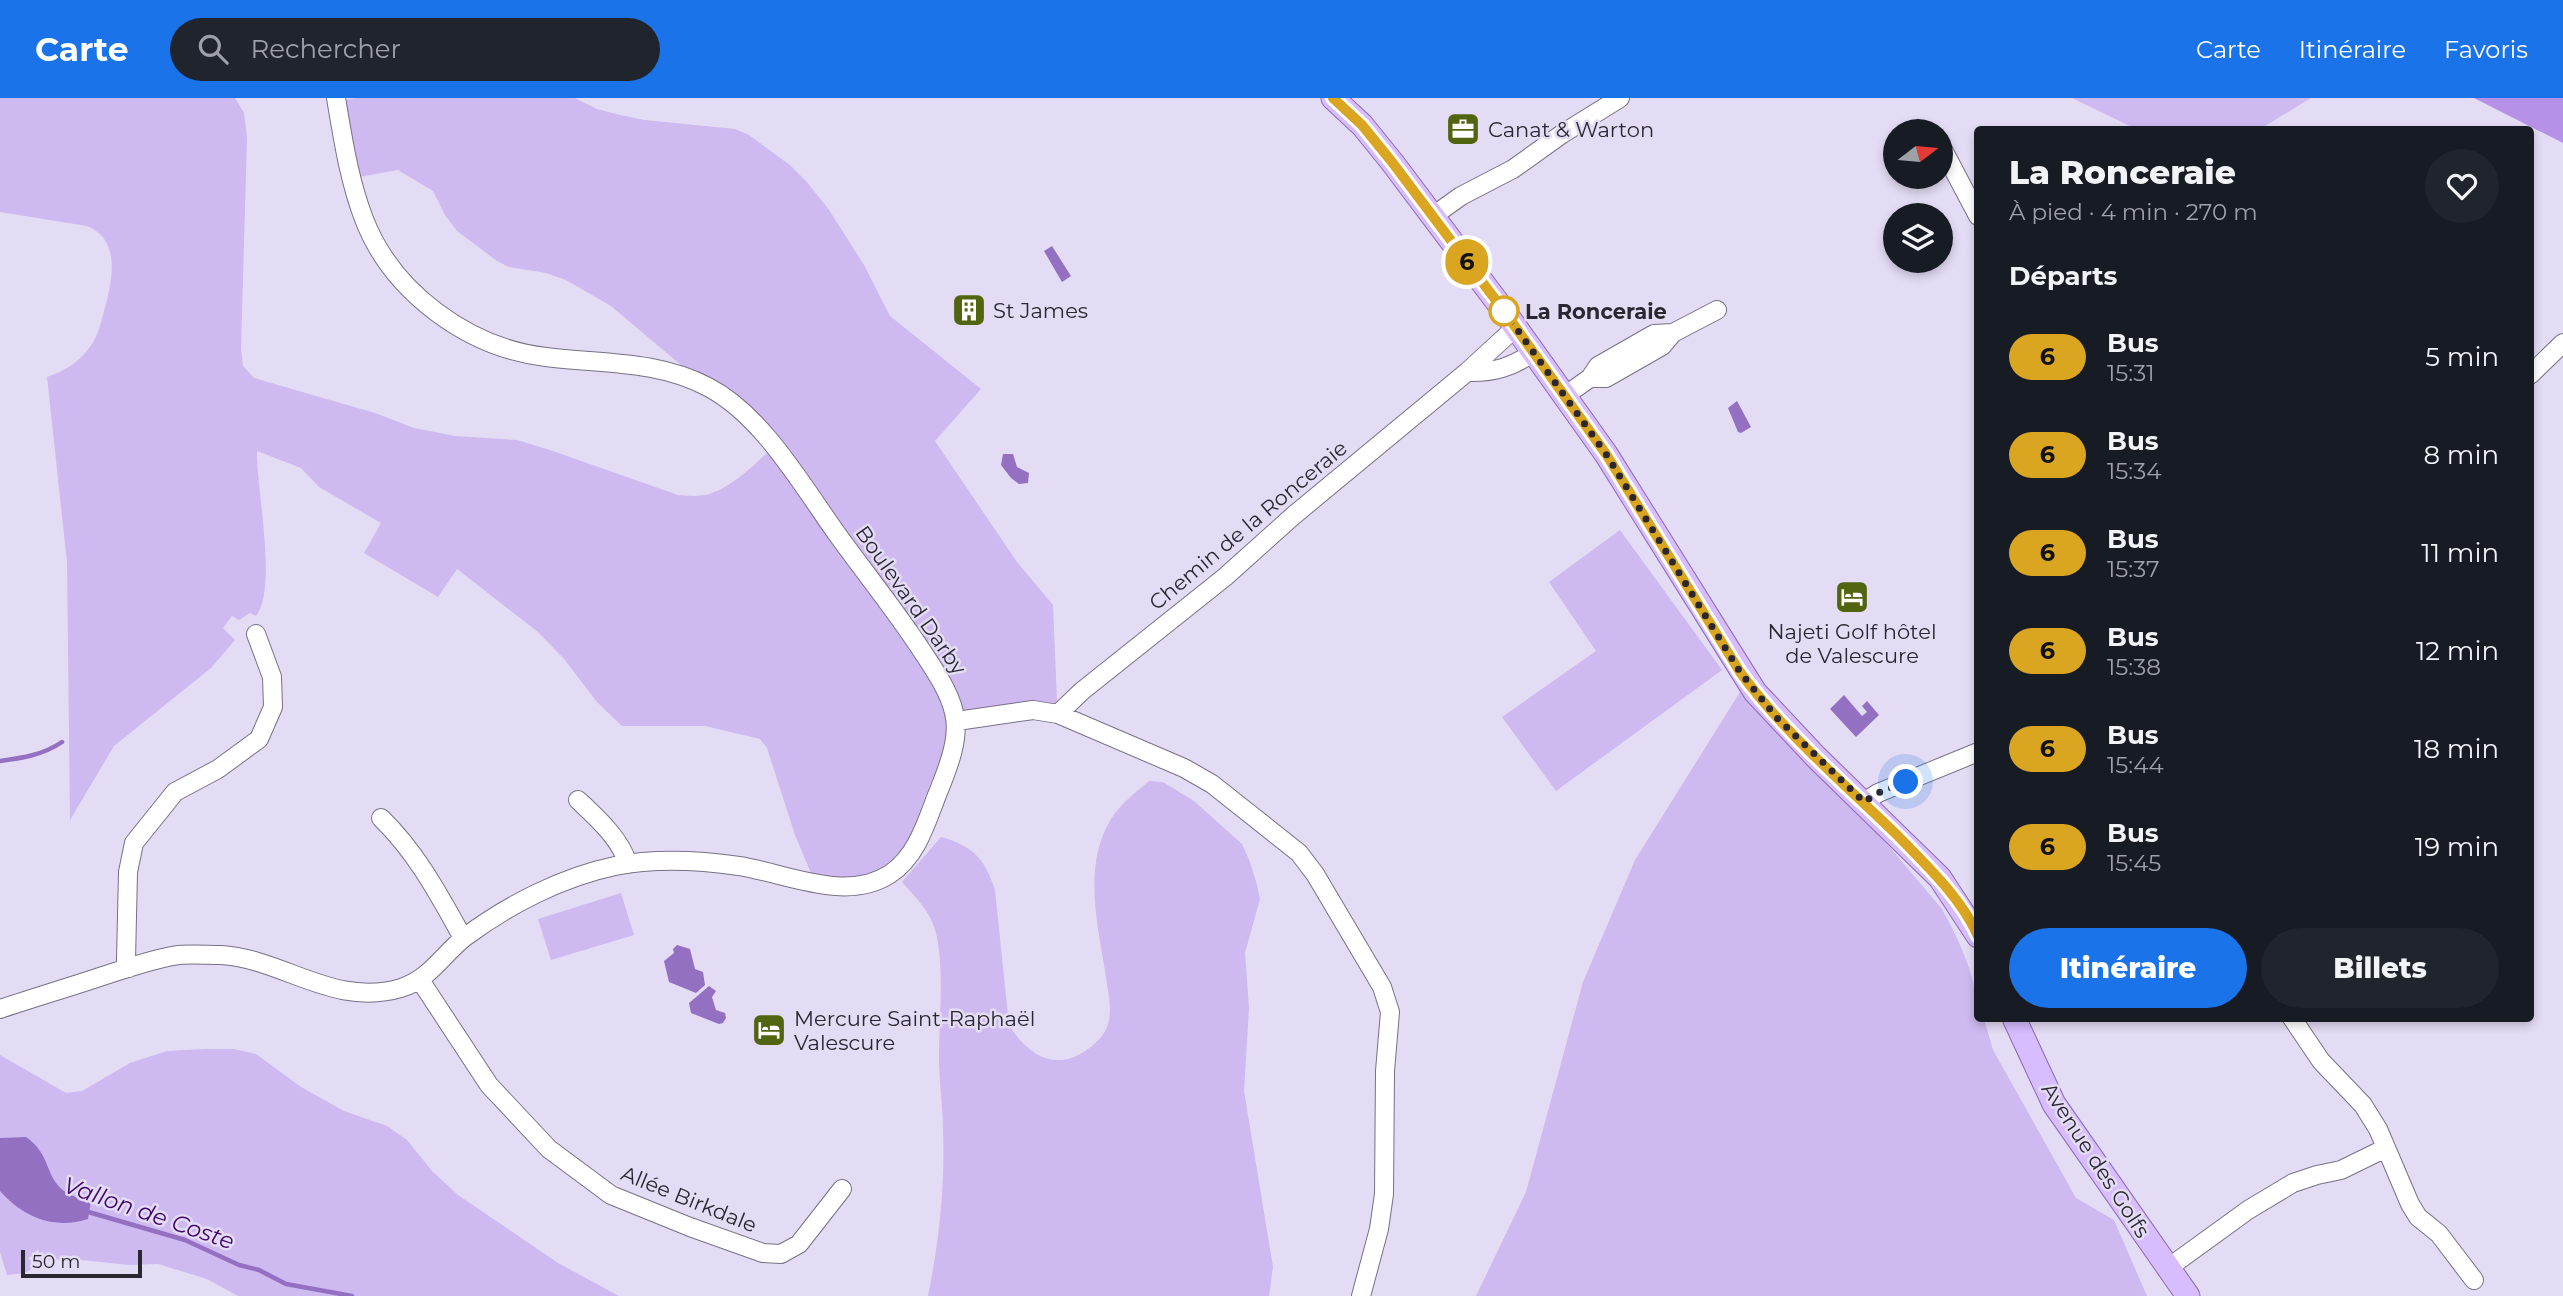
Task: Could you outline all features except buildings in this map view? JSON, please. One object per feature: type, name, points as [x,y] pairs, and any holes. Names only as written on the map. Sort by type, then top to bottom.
[{"type":"main road","points":[[1333,98],[1362,125],[1566,395],[1755,692],[1816,757],[1940,878],[1974,930]]},
{"type":"main road","name":"Avenue des Golfs","points":[[2016,1022],[2054,1104],[2188,1296]]},
{"type":"street","name":"Boulevard Darby","points":[[0,1009],[176,955],[226,956],[257,962],[333,990],[356,993],[390,990],[420,980],[463,938],[519,903],[593,871],[628,863],[692,861],[741,866],[853,887],[891,873],[916,845],[941,787],[956,738],[957,722],[952,699],[921,650],[753,421],[712,388],[680,375],[646,366],[541,357],[506,348],[451,323],[423,302],[380,253],[365,222],[351,177],[336,98]]},
{"type":"street","points":[[1433,216],[1461,196],[1513,169],[1620,98]]},
{"type":"street","points":[[1953,169],[1974,208]]},
{"type":"street","points":[[1566,395],[1590,378],[1606,378],[1662,346],[1673,333],[1717,310]]},
{"type":"street","name":"Chemin de la Ronceraie","points":[[1059,714],[1082,691],[1225,577],[1293,516],[1467,372],[1516,327]]},
{"type":"street","points":[[2534,371],[2563,343]]},
{"type":"street","points":[[1467,372],[1489,373],[1515,365],[1534,352]]},
{"type":"street","points":[[129,968],[126,960],[128,872],[134,843],[176,792],[218,769],[259,738],[273,706],[272,677],[256,634]]},
{"type":"street","points":[[957,722],[1033,710],[1059,714],[1184,768],[1213,784],[1299,853],[1315,873],[1382,987],[1390,1012],[1385,1071],[1384,1194],[1379,1230],[1361,1296]]},
{"type":"street","points":[[1864,802],[1878,793],[1974,754]]},
{"type":"street","points":[[578,800],[605,826],[628,863]]},
{"type":"street","points":[[381,818],[404,841],[463,938]]},
{"type":"street","name":"Allée Birkdale","points":[[420,980],[489,1085],[549,1149],[611,1195],[763,1253],[781,1254],[799,1244],[842,1189]]},
{"type":"street","points":[[2295,1022],[2320,1061],[2363,1105],[2418,1217],[2439,1234],[2474,1280]]},
{"type":"street","points":[[2168,1268],[2248,1210],[2293,1183],[2341,1170],[2386,1148]]},
{"type":"shaded area","points":[[0,98],[235,98],[244,113],[247,137],[241,349],[243,366],[254,378],[375,413],[414,428],[455,436],[517,440],[686,496],[708,494],[730,484],[780,441],[755,412],[728,388],[688,371],[611,306],[566,280],[546,273],[509,267],[497,261],[457,231],[433,191],[398,170],[359,177],[344,100],[575,98],[597,109],[620,115],[735,129],[749,135],[791,166],[829,210],[864,265],[890,316],[981,389],[935,441],[1017,562],[1053,605],[1057,701],[1049,707],[981,708],[947,731],[942,756],[912,829],[899,854],[890,864],[867,878],[813,878],[795,835],[767,748],[760,739],[705,726],[622,726],[597,702],[564,659],[538,632],[457,569],[438,597],[364,553],[381,523],[319,487],[301,468],[257,451],[266,561],[262,602],[256,616],[250,613],[239,620],[232,616],[223,628],[235,640],[211,668],[114,746],[70,820],[67,562],[47,377],[71,365],[93,343],[107,300],[112,263],[106,241],[98,232],[87,226],[0,212]]},
{"type":"shaded area","points":[[2072,98],[2311,98],[2265,126],[2130,126]]},
{"type":"shaded area","points":[[2474,98],[2563,98],[2563,143]]},
{"type":"shaded area","points":[[1052,246],[1071,276],[1062,282],[1044,251]]},
{"type":"shaded area","points":[[1737,401],[1751,427],[1741,433],[1738,432],[1728,408]]},
{"type":"shaded area","points":[[1003,454],[1013,454],[1017,467],[1029,473],[1028,483],[1019,484],[1011,478],[1001,465]]},
{"type":"shaded area","points":[[1620,530],[1722,670],[1556,791],[1502,717],[1596,651],[1549,582]]},
{"type":"shaded area","points":[[1750,682],[1942,909],[1956,935],[1974,986],[1974,1022],[1985,1022],[1993,1050],[2076,1198],[2114,1220],[2147,1296],[1476,1296],[1526,1192],[1583,982],[1635,860],[1740,692]]},
{"type":"shaded area","points":[[1844,695],[1862,716],[1867,712],[1862,706],[1867,701],[1879,715],[1856,737],[1830,709]]},
{"type":"shaded area","points":[[1149,781],[1163,782],[1194,801],[1242,844],[1257,885],[1260,899],[1245,953],[1249,1008],[1244,1091],[1273,1267],[1269,1296],[928,1296],[938,1235],[943,1173],[939,1057],[940,959],[930,917],[902,882],[941,837],[962,845],[976,855],[987,870],[995,890],[1009,1025],[1025,1045],[1043,1057],[1064,1060],[1076,1056],[1100,1038],[1107,1028],[1110,1011],[1094,894],[1097,855],[1111,819],[1128,799]]},
{"type":"shaded area","points":[[621,893],[634,935],[551,960],[538,919]]},
{"type":"shaded area","points":[[677,945],[690,949],[695,969],[703,972],[705,985],[696,993],[669,982],[664,961],[674,953],[673,949]]},
{"type":"shaded area","points":[[709,986],[716,991],[712,997],[716,1010],[725,1013],[723,1023],[719,1024],[691,1013],[689,1003]]},
{"type":"shaded area","points":[[234,1049],[256,1054],[301,1087],[344,1111],[387,1126],[407,1140],[432,1171],[458,1195],[558,1263],[619,1296],[238,1296],[207,1279],[158,1264],[129,1265],[72,1259],[45,1260],[25,1273],[7,1275],[0,1252],[0,1055],[66,1093],[82,1091],[130,1063],[167,1051]]},
{"type":"shaded area","points":[[26,1137],[40,1151],[54,1179],[64,1191],[91,1201],[88,1219],[63,1223],[40,1219],[19,1208],[0,1191],[0,1138]]},
{"type":"waterway","points":[[0,761],[40,753],[62,742]]},
{"type":"waterway","name":"Vallon de Coste","points":[[85,1211],[185,1240],[286,1284],[352,1296]]},
{"type":"bus line","name":"6","points":[[1333,98],[1362,125],[1392,162],[1566,395],[1644,514],[1740,672],[1765,705],[1940,878],[1974,927]]},
{"type":"place","name":"Canat & Warton","points":[[1463,129]]},
{"type":"place","name":"St James","points":[[969,310]]},
{"type":"place","name":"La Ronceraie","points":[[1504,311]]},
{"type":"place","name":"Najeti Golf hôtel de Valescure","points":[[1852,597]]},
{"type":"place","name":"Mercure Saint-Raphaël Valescure","points":[[769,1030]]},
{"type":"route","points":[[1504,311],[1606,454],[1740,672],[1765,705],[1864,802],[1878,793],[1906,782]]}]
